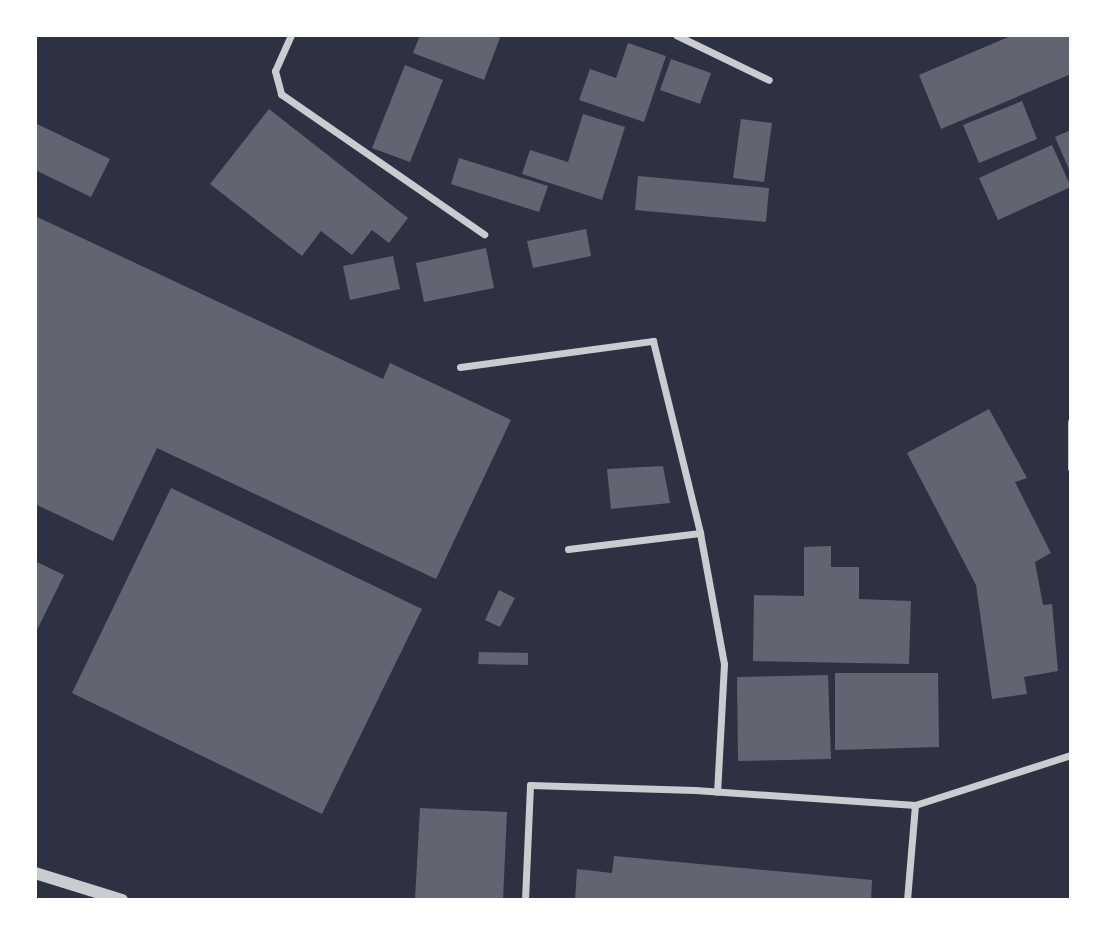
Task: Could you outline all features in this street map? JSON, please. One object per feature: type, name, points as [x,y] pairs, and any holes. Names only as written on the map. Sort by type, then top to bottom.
[{"type":"street","points":[[291,35],[275,71],[281,93],[484,234]]},
{"type":"street","points":[[676,35],[769,80]]},
{"type":"street","points":[[460,367],[653,341],[700,533],[724,664],[717,792]]},
{"type":"street","points":[[1071,422],[1071,468]]},
{"type":"street","points":[[568,549],[700,533]]},
{"type":"street","points":[[525,900],[530,785],[717,792],[915,805],[1071,755]]},
{"type":"street","points":[[907,900],[915,805]]},
{"type":"street","points":[[35,873],[122,900]]},
{"type":"building","points":[[420,35],[501,35],[484,80],[413,53]]},
{"type":"building","points":[[1013,35],[1071,35],[1071,74],[941,129],[919,75]]},
{"type":"building","points":[[628,43],[666,56],[644,122],[579,100],[590,69],[616,78]]},
{"type":"building","points":[[671,59],[711,73],[700,104],[660,90]]},
{"type":"building","points":[[405,65],[443,80],[410,162],[372,148]]},
{"type":"building","points":[[1022,101],[1037,139],[979,163],[963,125]]},
{"type":"building","points":[[269,109],[408,218],[389,243],[372,230],[352,255],[321,231],[302,256],[210,184]]},
{"type":"building","points":[[583,114],[625,127],[602,200],[522,174],[530,150],[568,162]]},
{"type":"building","points":[[741,119],[772,123],[764,182],[733,178]]},
{"type":"building","points":[[35,123],[110,159],[91,197],[35,170]]},
{"type":"building","points":[[1071,130],[1071,174],[1055,137]]},
{"type":"building","points":[[1052,145],[1071,187],[998,220],[979,178]]},
{"type":"building","points":[[459,158],[548,186],[539,212],[451,184]]},
{"type":"building","points":[[638,176],[769,188],[766,222],[635,210]]},
{"type":"building","points":[[35,216],[383,379],[390,363],[511,420],[436,579],[157,448],[113,541],[35,504]]},
{"type":"building","points":[[586,229],[591,256],[533,268],[527,241]]},
{"type":"building","points":[[486,248],[494,288],[424,302],[416,263]]},
{"type":"building","points":[[393,256],[400,289],[350,300],[343,266]]},
{"type":"building","points":[[989,409],[1027,478],[1015,482],[1051,553],[1035,562],[1043,605],[1052,604],[1058,671],[1024,677],[1027,694],[992,699],[976,585],[907,453]]},
{"type":"building","points":[[663,466],[670,503],[611,509],[607,469]]},
{"type":"building","points":[[171,488],[422,609],[322,814],[72,693]]},
{"type":"building","points":[[831,546],[831,567],[859,567],[859,599],[911,601],[909,664],[753,661],[754,595],[804,596],[804,547]]},
{"type":"building","points":[[35,561],[64,575],[35,634]]},
{"type":"building","points":[[499,590],[515,598],[500,627],[485,620]]},
{"type":"building","points":[[479,652],[528,653],[528,665],[478,664]]},
{"type":"building","points":[[835,673],[938,673],[939,747],[835,750]]},
{"type":"building","points":[[828,675],[831,759],[738,761],[737,677]]},
{"type":"building","points":[[420,808],[507,812],[503,900],[415,900]]},
{"type":"building","points":[[614,856],[872,880],[871,900],[575,900],[577,869],[612,873]]}]
